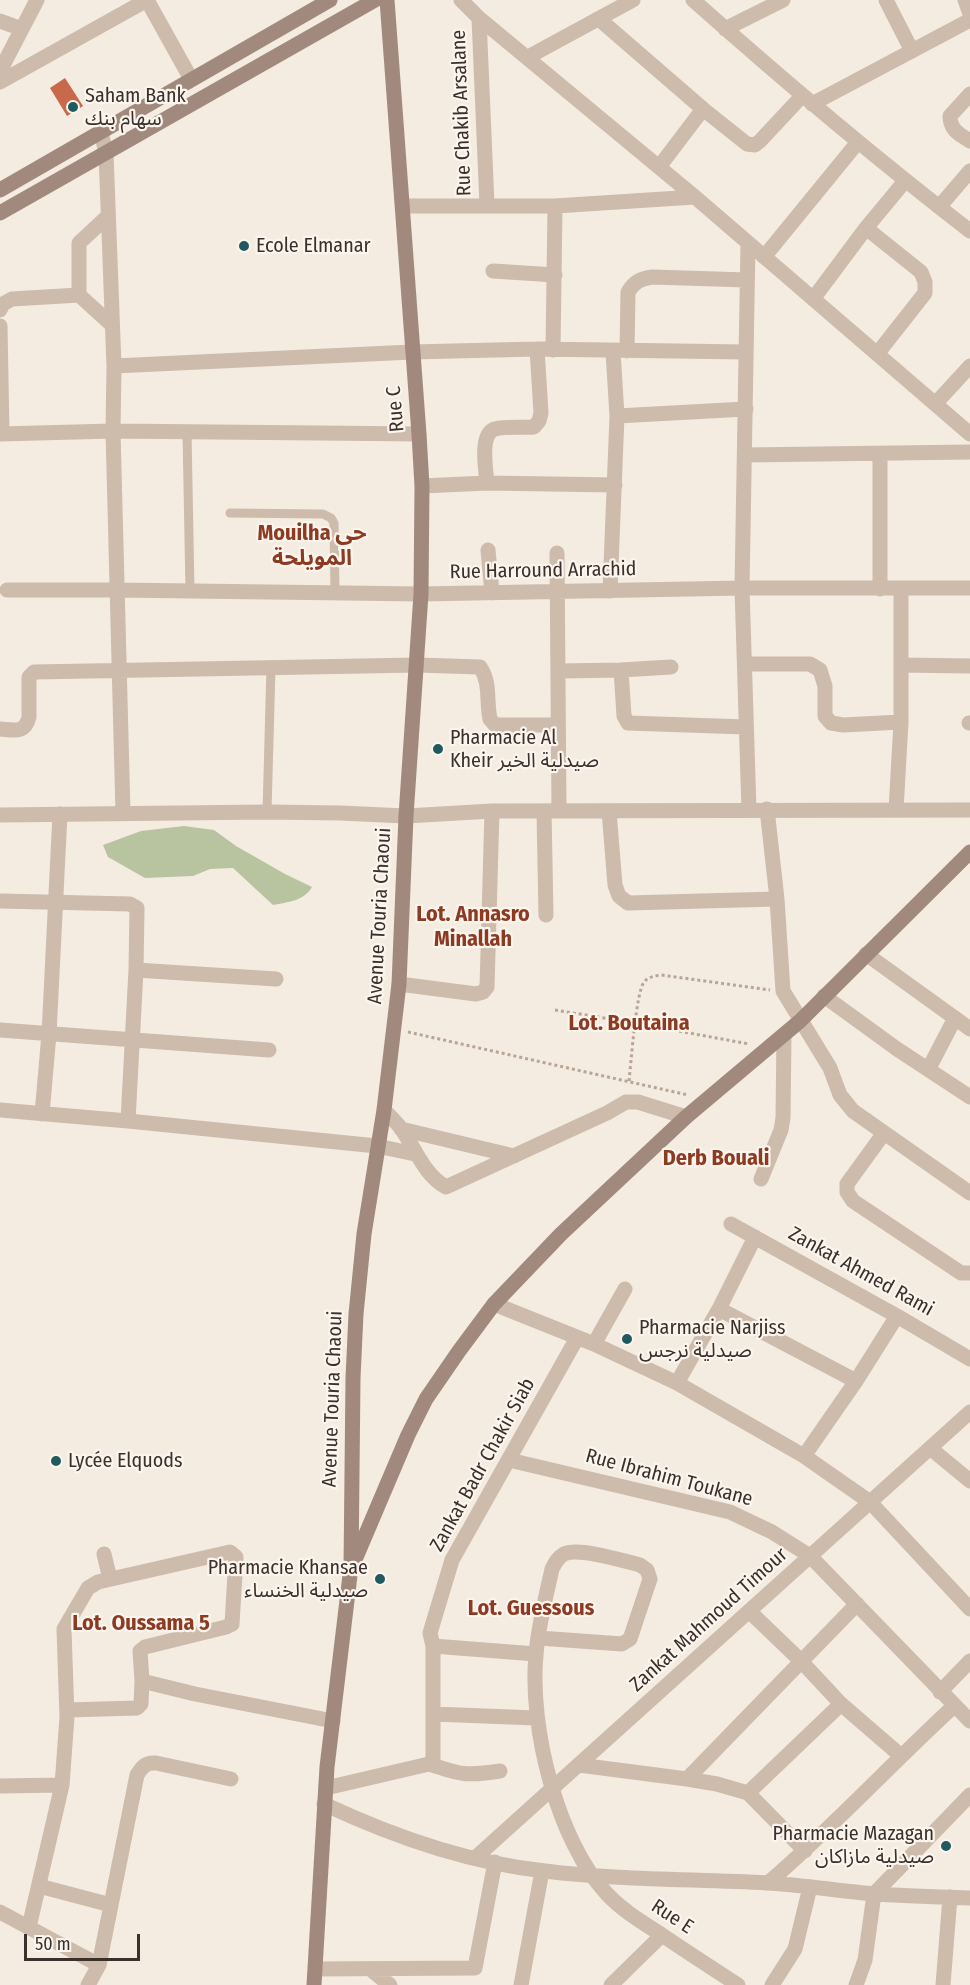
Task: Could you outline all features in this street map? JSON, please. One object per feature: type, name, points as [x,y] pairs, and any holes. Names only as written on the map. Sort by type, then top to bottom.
[{"type":"street","points":[[0,71],[37,0]]},
{"type":"street","points":[[0,82],[147,0],[191,79]]},
{"type":"street","points":[[0,190],[330,0]]},
{"type":"street","points":[[0,213],[375,0]]},
{"type":"street","name":"Rue C","points":[[387,0],[404,206],[422,486],[421,594],[406,816]]},
{"type":"street","points":[[460,0],[695,197],[970,434]]},
{"type":"street","points":[[528,57],[633,0]]},
{"type":"street","points":[[693,0],[904,181],[970,231]]},
{"type":"street","points":[[725,29],[783,0]]},
{"type":"street","points":[[886,0],[912,51]]},
{"type":"street","points":[[965,0],[970,14]]},
{"type":"street","name":"Rue Chakib Arsalane","points":[[479,18],[487,205]]},
{"type":"street","points":[[599,19],[747,144],[760,141],[807,100],[912,51],[970,20]]},
{"type":"street","points":[[0,21],[22,29]]},
{"type":"street","points":[[970,94],[950,116],[950,122],[953,129],[970,141]]},
{"type":"street","points":[[659,167],[703,109]]},
{"type":"street","points":[[101,132],[106,153],[114,366],[113,431],[123,813]]},
{"type":"street","points":[[764,257],[858,142]]},
{"type":"street","points":[[939,207],[970,171]]},
{"type":"street","points":[[813,299],[904,181]]},
{"type":"street","points":[[404,206],[555,206],[695,197]]},
{"type":"street","points":[[554,350],[555,206]]},
{"type":"street","points":[[79,295],[79,243],[108,216]]},
{"type":"street","points":[[866,228],[921,272],[925,282],[925,293],[877,354]]},
{"type":"street","points":[[748,244],[742,588],[749,810]]},
{"type":"street","points":[[493,271],[555,275]]},
{"type":"street","points":[[610,591],[616,416],[620,351],[628,292],[632,284],[652,277],[747,280]]},
{"type":"street","points":[[0,310],[3,304],[12,299],[79,295],[112,325]]},
{"type":"street","points":[[0,326],[1,434],[113,431],[419,434]]},
{"type":"street","points":[[487,483],[484,440],[487,434],[495,429],[534,427],[538,421],[541,412],[537,349]]},
{"type":"street","points":[[114,366],[412,352],[537,349],[746,351]]},
{"type":"street","points":[[936,404],[970,366]]},
{"type":"street","points":[[616,416],[746,410]]},
{"type":"street","points":[[745,455],[970,452]]},
{"type":"street","points":[[880,454],[880,589]]},
{"type":"street","points":[[422,486],[487,483],[615,485]]},
{"type":"street","points":[[488,550],[492,593]]},
{"type":"street","points":[[546,915],[559,671],[557,553]]},
{"type":"street","name":"Rue Harround Arrachid","points":[[7,590],[421,594],[742,588],[970,588]]},
{"type":"street","points":[[896,810],[901,722],[901,589]]},
{"type":"street","points":[[745,664],[810,664],[820,670],[825,686],[825,716],[831,723],[843,725],[901,722]]},
{"type":"street","points":[[0,729],[21,729],[28,724],[28,677],[33,672],[417,665],[480,667],[486,675],[488,710],[490,719],[495,725],[557,725]]},
{"type":"street","points":[[901,665],[970,666]]},
{"type":"street","points":[[559,671],[671,667]]},
{"type":"street","points":[[621,670],[624,716],[628,723],[746,727]]},
{"type":"street","points":[[767,809],[777,899],[783,991],[830,1068],[840,1095],[853,1111],[970,1193]]},
{"type":"street","points":[[0,815],[267,812],[406,816],[551,811],[970,810]]},
{"type":"street","points":[[609,811],[615,885],[619,896],[627,903],[777,899]]},
{"type":"street","points":[[399,984],[476,994],[483,992],[487,987],[492,812]]},
{"type":"street","points":[[42,1114],[49,1034],[60,814]]},
{"type":"street","name":"Avenue Touria Chaoui","points":[[314,1985],[324,1804],[351,1567],[356,1314],[364,1234],[384,1110],[399,984],[406,816]]},
{"type":"street","points":[[351,1567],[408,1435],[426,1400],[494,1304],[561,1234],[686,1117],[800,1021],[970,852]]},
{"type":"street","points":[[0,901],[134,905],[138,913],[128,1120]]},
{"type":"street","points":[[866,954],[970,1029]]},
{"type":"street","points":[[136,970],[276,979]]},
{"type":"street","points":[[824,996],[970,1097]]},
{"type":"street","points":[[929,1068],[955,1018]]},
{"type":"street","points":[[0,1030],[269,1050]]},
{"type":"street","points":[[761,1179],[781,1130],[783,1118],[784,1035]]},
{"type":"street","points":[[384,1110],[401,1129],[415,1154],[437,1182],[446,1186],[607,1113],[626,1102],[638,1102],[686,1117]]},
{"type":"street","points":[[0,1110],[128,1120],[377,1146],[415,1154]]},
{"type":"street","points":[[401,1129],[514,1156]]},
{"type":"street","points":[[884,1133],[847,1184],[847,1192],[853,1201],[961,1273],[970,1273]]},
{"type":"street","name":"Zankat Ahmed Rami","points":[[732,1224],[970,1359]]},
{"type":"street","points":[[677,1383],[719,1309],[755,1237]]},
{"type":"street","points":[[594,1344],[625,1289]]},
{"type":"street","points":[[494,1304],[594,1344],[677,1383],[840,1479],[870,1502],[970,1609]]},
{"type":"street","points":[[719,1309],[856,1381]]},
{"type":"street","points":[[804,1456],[856,1381],[897,1316]]},
{"type":"street","name":"Zankat Badr Chakir Siab","points":[[431,1762],[433,1646],[430,1633],[452,1560],[577,1338]]},
{"type":"street","name":"Zankat Mahmoud Timour","points":[[475,1857],[970,1412]]},
{"type":"street","points":[[930,1448],[970,1481]]},
{"type":"street","name":"Rue Ibrahim Toukane","points":[[509,1460],[730,1512],[772,1532],[810,1556],[970,1721]]},
{"type":"street","name":"Rue E","points":[[539,1638],[622,1644],[630,1639],[650,1579],[647,1570],[640,1565],[575,1551],[563,1554],[556,1561],[552,1569],[539,1638],[536,1654],[536,1718],[542,1751],[567,1829],[590,1875],[626,1911],[738,1985]]},
{"type":"street","points":[[29,1927],[62,1785],[67,1710],[64,1629],[88,1588],[98,1582],[230,1552],[236,1557],[232,1624],[145,1647],[140,1651],[141,1704],[137,1708],[67,1710]]},
{"type":"street","points":[[104,1554],[110,1579]]},
{"type":"street","points":[[687,1779],[857,1604]]},
{"type":"street","points":[[749,1611],[801,1661],[841,1704],[900,1755]]},
{"type":"street","points":[[433,1646],[536,1654]]},
{"type":"street","points":[[940,1692],[970,1661]]},
{"type":"street","points":[[142,1681],[195,1694],[333,1721]]},
{"type":"street","points":[[748,1793],[841,1704]]},
{"type":"street","points":[[768,1883],[805,1851],[900,1755],[954,1706]]},
{"type":"street","points":[[433,1714],[536,1718]]},
{"type":"street","points":[[88,1985],[99,1965],[140,1769],[145,1764],[156,1762],[231,1779]]},
{"type":"street","points":[[326,1788],[431,1762],[456,1774],[469,1776],[500,1771]]},
{"type":"street","points":[[579,1765],[687,1779],[717,1784],[748,1793],[805,1851]]},
{"type":"street","points":[[0,1786],[62,1785]]},
{"type":"street","points":[[856,1985],[866,1960],[874,1894],[970,1795]]},
{"type":"street","points":[[324,1804],[438,1848],[542,1871],[768,1883],[874,1894],[970,1898]]},
{"type":"street","points":[[316,1969],[475,1968],[495,1862]]},
{"type":"street","points":[[521,1985],[542,1871]]},
{"type":"street","points":[[39,1886],[111,1905]]},
{"type":"street","points":[[772,1985],[795,1949],[810,1887]]},
{"type":"street","points":[[948,1984],[950,1897]]},
{"type":"street","points":[[0,1912],[99,1965]]},
{"type":"street","points":[[611,1985],[662,1935]]},
{"type":"street","points":[[370,1969],[390,1985]]},
{"type":"lane","points":[[186,432],[190,591]]},
{"type":"lane","points":[[230,513],[323,514],[331,518],[334,523],[335,593]]},
{"type":"lane","points":[[267,812],[271,668]]},
{"type":"path","points":[[629,1081],[635,1023],[641,986],[645,980],[660,975],[783,991]]},
{"type":"path","points":[[555,1010],[769,1048]]},
{"type":"path","points":[[394,1029],[706,1099]]},
{"type":"green space","points":[[184,826],[214,830],[236,846],[312,887],[300,898],[273,905],[233,868],[210,869],[193,876],[145,878],[108,857],[103,845],[141,831]]},
{"type":"building","points":[[65,78],[83,106],[67,116],[50,88]]},
{"type":"place","name":"Saham Bank سهام بنك","points":[[73,107]]},
{"type":"place","name":"Ecole Elmanar","points":[[244,246]]},
{"type":"place","name":"Pharmacie Al Kheir صيدلية الخير","points":[[438,749]]},
{"type":"place","name":"Pharmacie Narjiss صيدلية نرجس","points":[[627,1339]]},
{"type":"place","name":"Lycée Elquods","points":[[56,1461]]},
{"type":"place","name":"Pharmacie Khansae صيدلية الخنساء","points":[[380,1579]]},
{"type":"place","name":"Pharmacie Mazagan صيدلية مازاكان","points":[[946,1846]]},
{"type":"district","name":"Mouilha حي المويلحة","points":[[312,546]]},
{"type":"district","name":"Lot. Annasro Minallah","points":[[473,928]]},
{"type":"district","name":"Lot. Boutaina","points":[[629,1024]]},
{"type":"district","name":"Derb Bouali","points":[[716,1159]]},
{"type":"district","name":"Lot. Guessous","points":[[531,1609]]},
{"type":"district","name":"Lot. Oussama 5","points":[[141,1624]]}]
